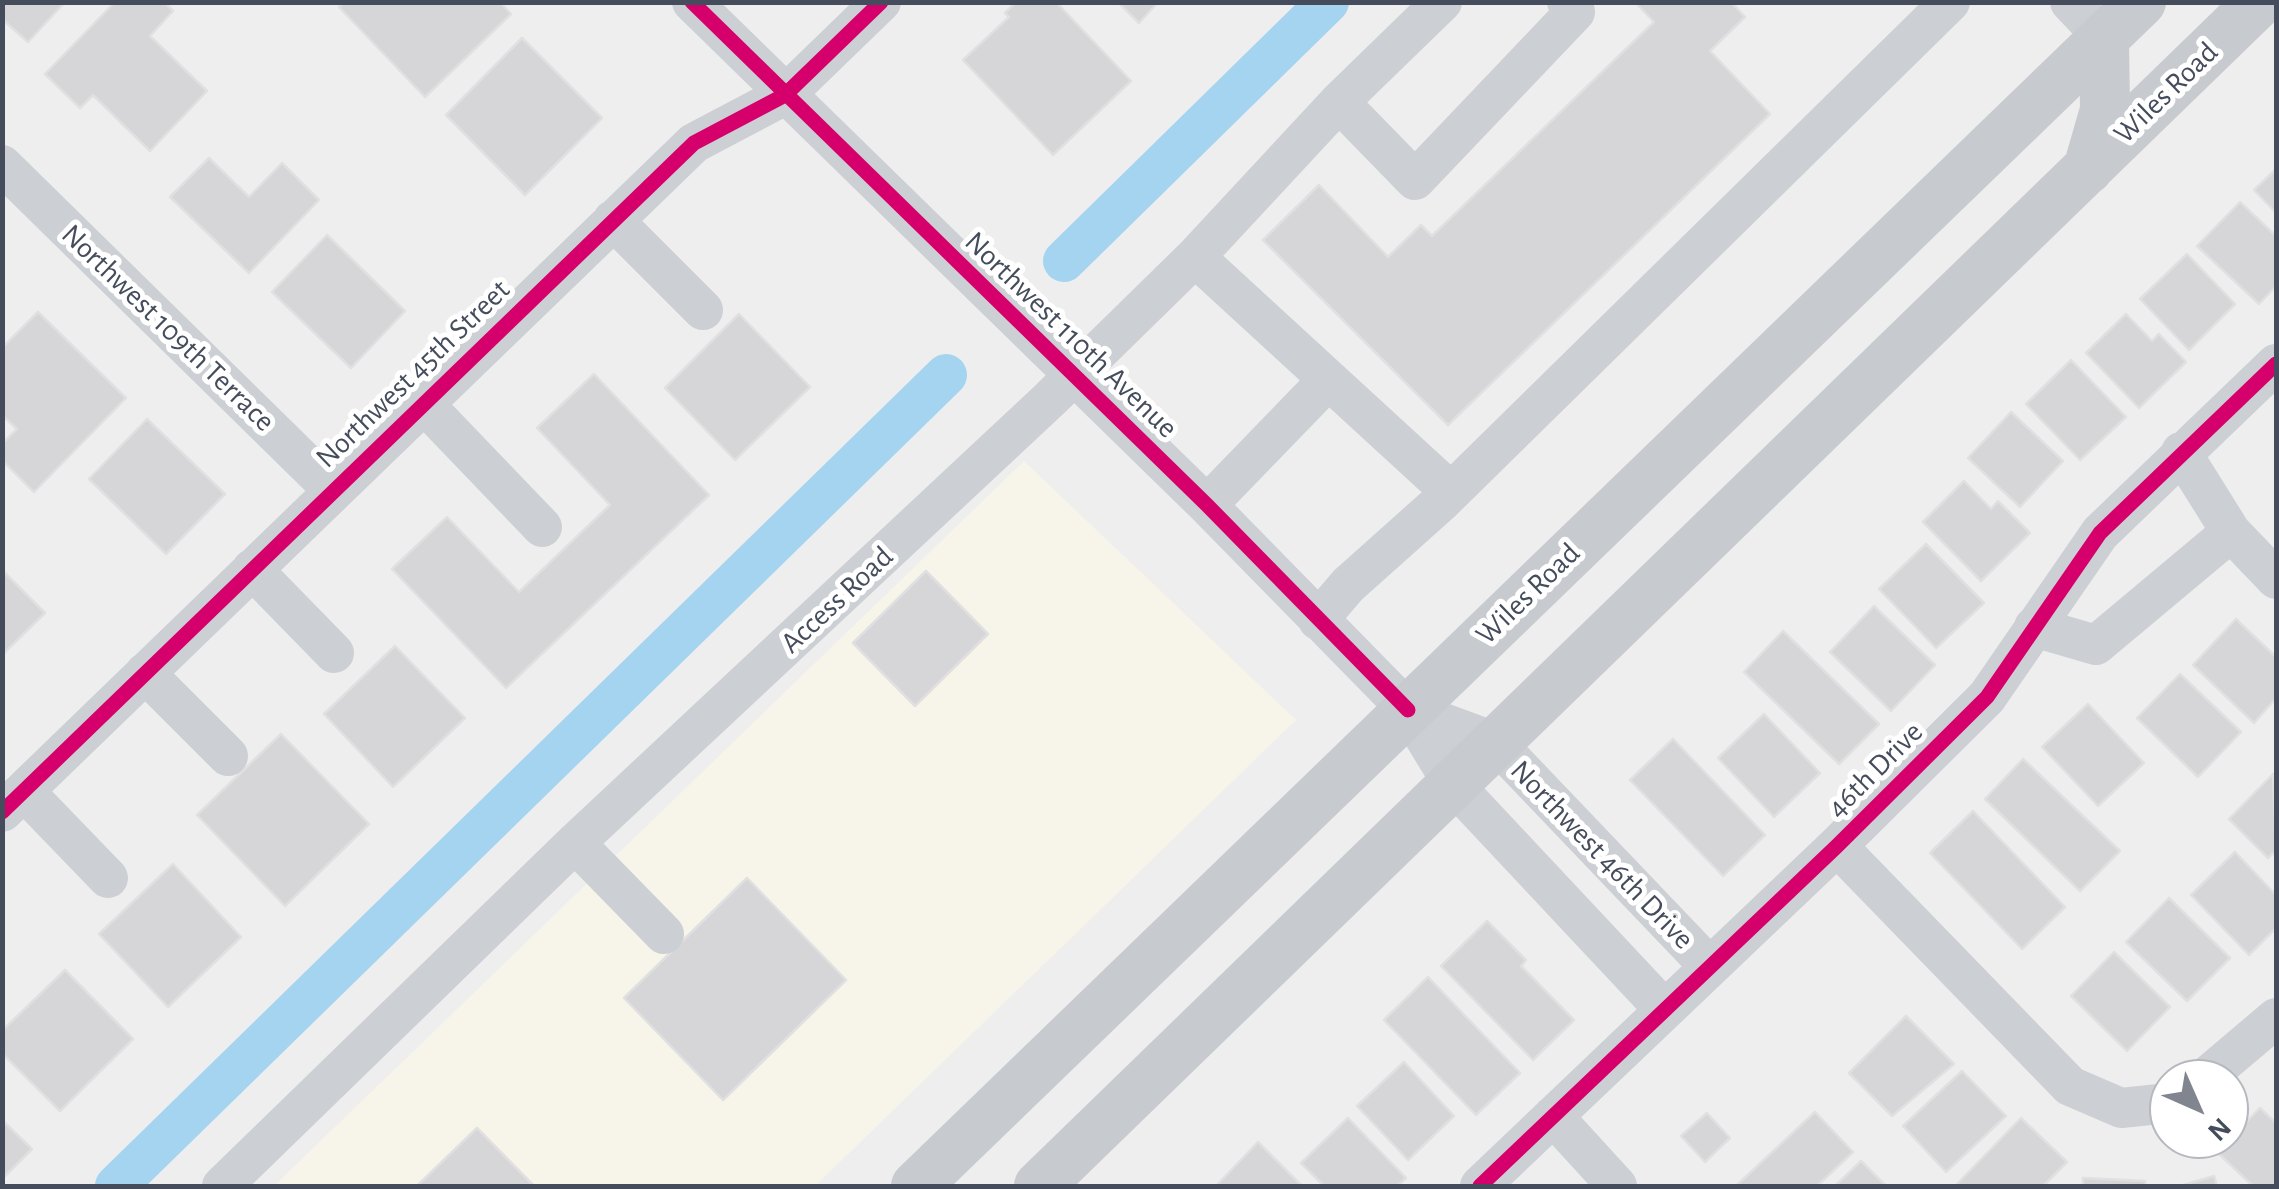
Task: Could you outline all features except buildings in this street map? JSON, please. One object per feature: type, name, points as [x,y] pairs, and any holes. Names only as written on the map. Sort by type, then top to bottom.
[{"type":"main road","name":"Wiles Road","points":[[916,1186],[2141,2]]},
{"type":"main road","name":"Wiles Road","points":[[1039,1186],[2259,2]]},
{"type":"main road","points":[[2088,169],[2105,110],[2104,38]]},
{"type":"street","name":"Northwest 110th Avenue","points":[[692,2],[1206,505],[1408,710],[1453,784]]},
{"type":"street","name":"Northwest 45th Street","points":[[13,801],[694,143],[786,96],[881,2]]},
{"type":"street","name":"Access Road","points":[[222,1186],[576,843],[953,492],[1196,257],[1339,102],[1442,2]]},
{"type":"street","points":[[1339,102],[1415,180],[1574,12],[1566,2]]},
{"type":"street","points":[[1318,620],[1348,585],[1450,492],[1950,2]]},
{"type":"street","points":[[2070,2],[2104,38]]},
{"type":"street","name":"Northwest 109th Terrace","points":[[2,165],[333,490]]},
{"type":"street","points":[[614,220],[703,310]]},
{"type":"street","points":[[1196,257],[1450,492]]},
{"type":"street","name":"46th Drive","points":[[1480,1186],[1838,846],[1987,697],[2100,532],[2276,364]]},
{"type":"street","points":[[1206,505],[1328,380]]},
{"type":"street","points":[[423,403],[542,526]]},
{"type":"street","points":[[2181,452],[2231,532],[2276,578]]},
{"type":"street","points":[[2034,627],[2096,645],[2231,532]]},
{"type":"street","points":[[252,569],[334,653]]},
{"type":"street","points":[[145,673],[228,756]]},
{"type":"street","name":"Northwest 110th Avenue","points":[[1408,710],[1495,742]]},
{"type":"street","name":"Northwest 46th Drive","points":[[1495,742],[1710,967]]},
{"type":"street","name":"Northwest 46th Drive","points":[[1453,784],[1664,1009]]},
{"type":"street","points":[[13,801],[108,878]]},
{"type":"street","points":[[576,843],[664,934]]},
{"type":"street","name":"46th Drive","points":[[1838,846],[2070,1086],[2121,1108],[2149,1105]]},
{"type":"street","points":[[2228,1059],[2276,1018]]},
{"type":"street","points":[[1553,1116],[1617,1186]]},
{"type":"shaded area","points":[[1024,461],[1296,720],[815,1186],[274,1186]]},
{"type":"waterway","points":[[1064,261],[1328,2]]},
{"type":"waterway","points":[[116,1186],[946,375]]},
{"type":"cycle path","points":[[692,2],[1207,505],[1408,710]]},
{"type":"cycle path","points":[[2,812],[694,143],[785,95],[881,2]]},
{"type":"cycle path","points":[[1480,1186],[1837,846],[1987,697],[2100,533],[2276,364]]}]
